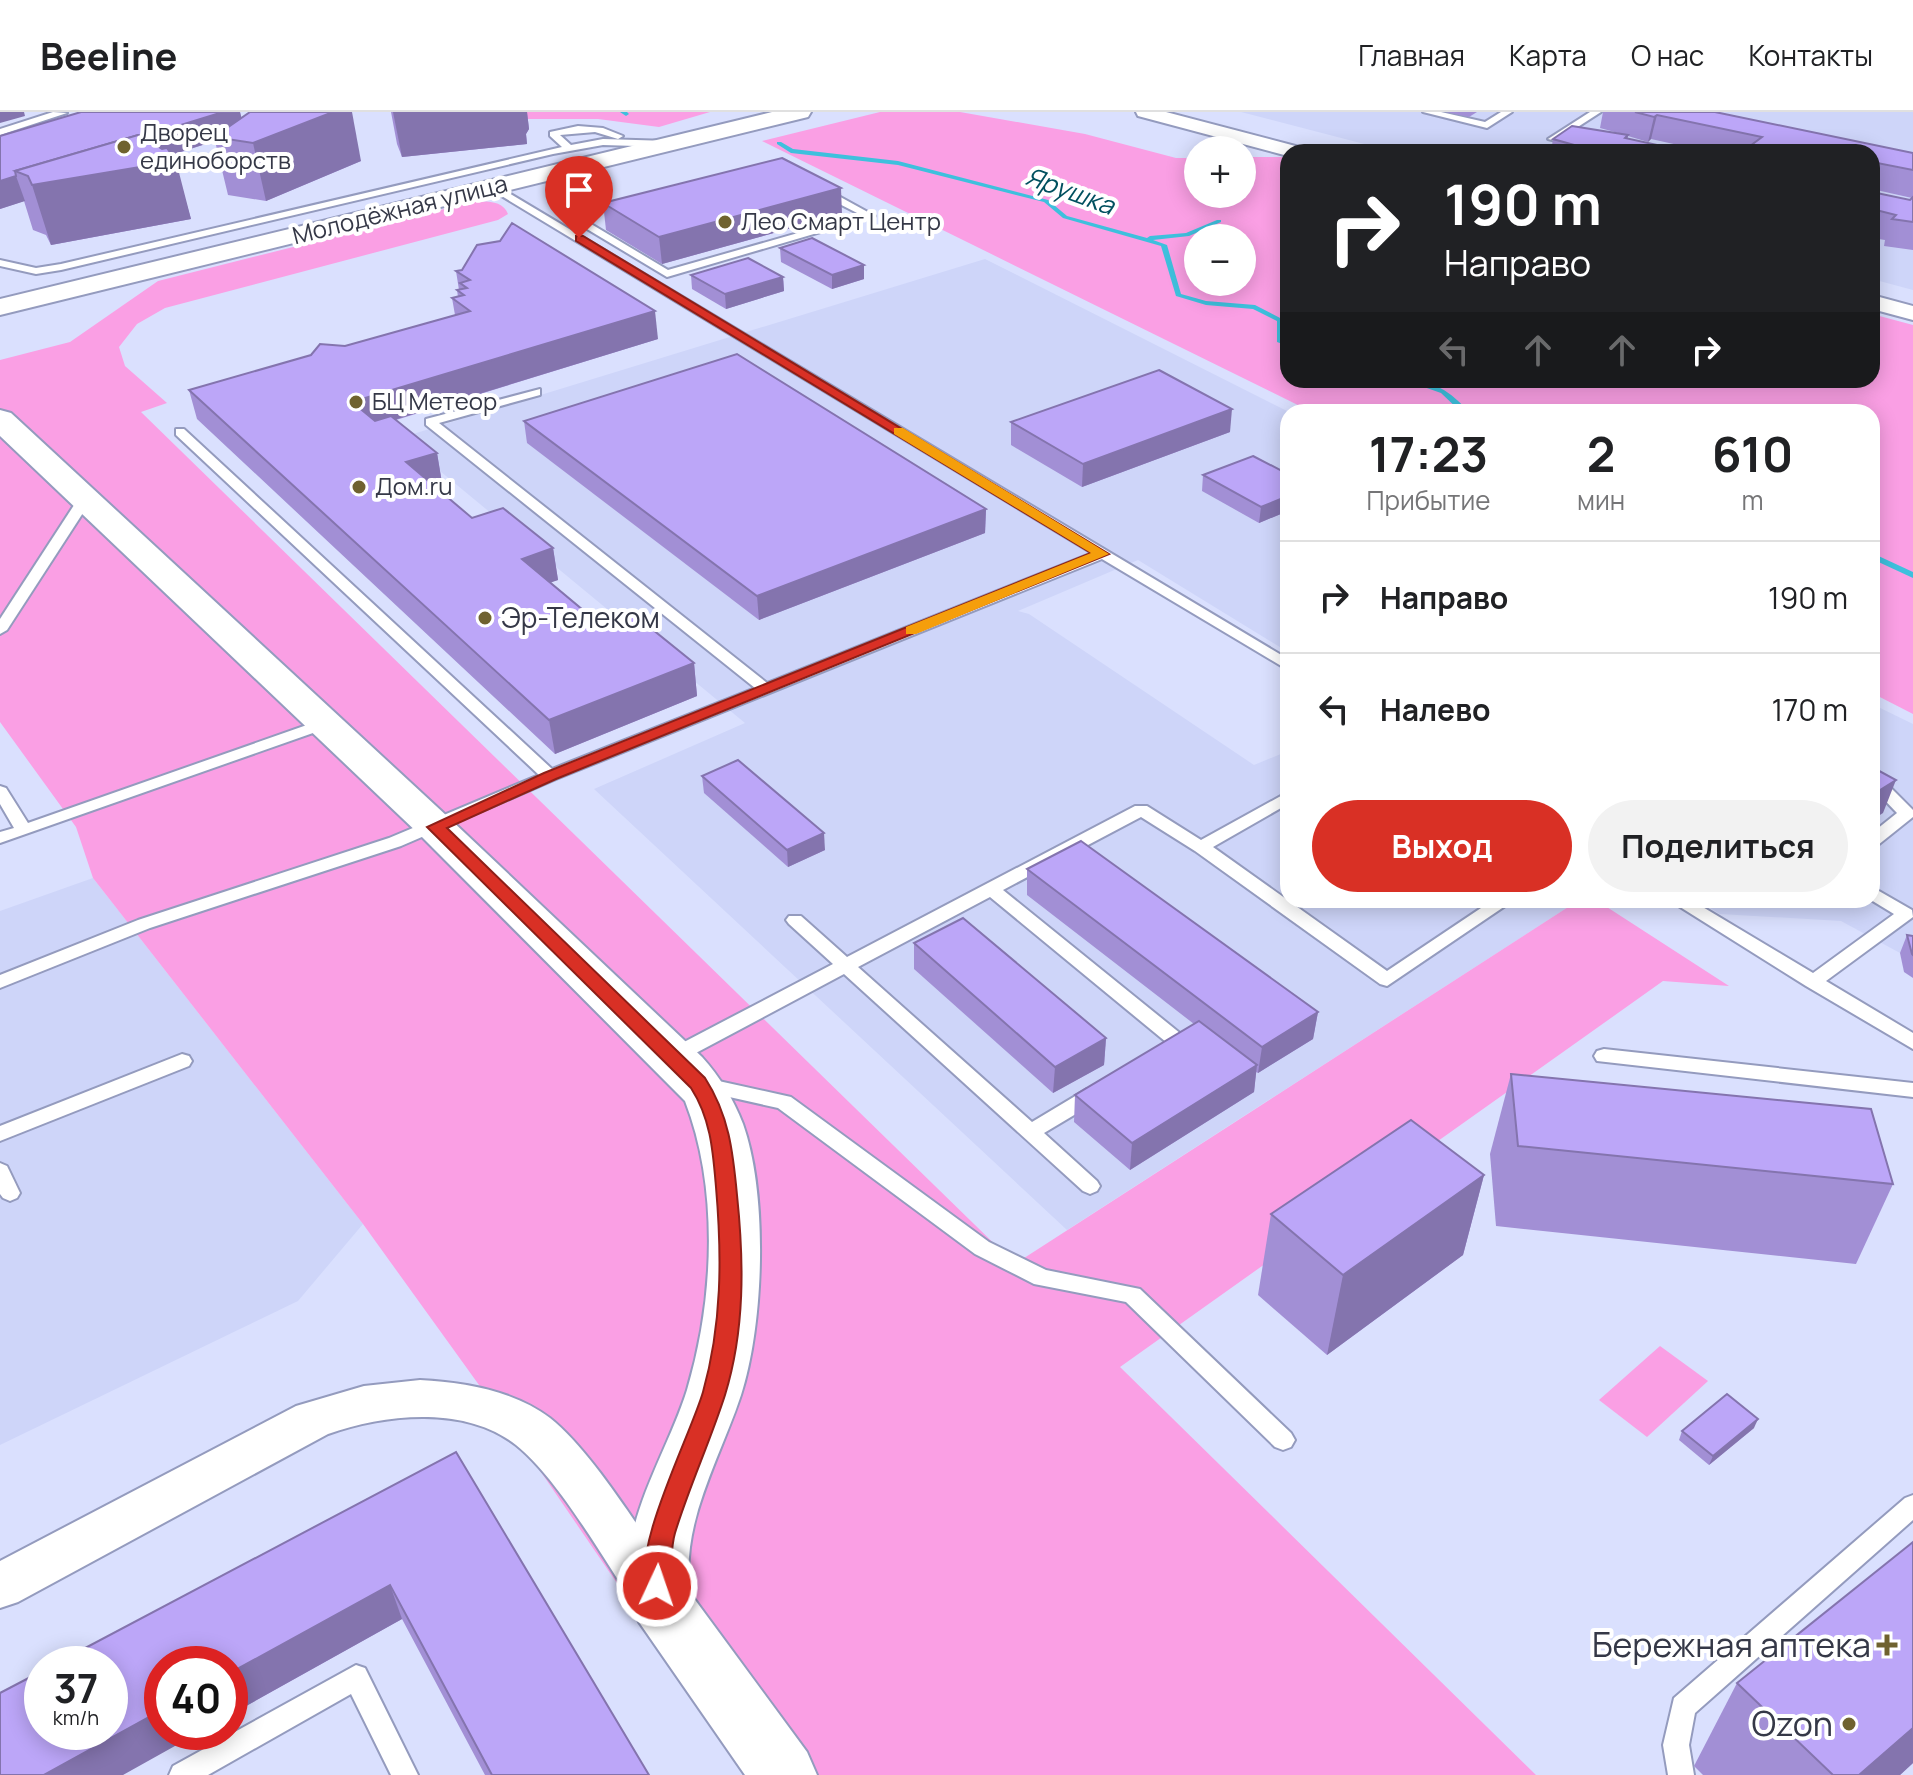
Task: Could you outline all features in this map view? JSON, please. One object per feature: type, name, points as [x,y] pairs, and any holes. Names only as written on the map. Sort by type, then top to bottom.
[{"type":"street","name":"Молодёжная улица","points":[[0,307],[800,112]]},
{"type":"street","points":[[1145,112],[1280,148]]},
{"type":"street","points":[[1880,304],[1913,313]]},
{"type":"street","points":[[3,426],[435,827],[685,1070],[709,1099],[721,1135],[732,1252],[732,1302],[714,1393],[661,1537],[656,1569],[661,1602]]},
{"type":"street","points":[[0,1586],[312,1420],[360,1404],[415,1399],[484,1409],[527,1427],[547,1444],[784,1775]]},
{"type":"lane","points":[[0,132],[62,113],[58,112]]},
{"type":"lane","points":[[1428,112],[1487,125],[1507,112]]},
{"type":"lane","points":[[1574,137],[1556,137],[1596,112]]},
{"type":"lane","points":[[569,148],[553,134],[565,130],[598,130],[617,134],[622,142]]},
{"type":"lane","points":[[0,263],[36,271],[61,267],[569,148],[622,142],[671,144]]},
{"type":"lane","points":[[572,217],[667,274],[870,216],[803,181]]},
{"type":"lane","points":[[494,187],[1280,660]]},
{"type":"lane","points":[[536,392],[430,422],[765,689]]},
{"type":"lane","points":[[180,432],[550,776]]},
{"type":"lane","points":[[0,630],[85,499]]},
{"type":"lane","points":[[0,982],[144,924],[435,827],[550,776],[1102,554]]},
{"type":"lane","points":[[0,603],[24,594]]},
{"type":"lane","points":[[0,838],[324,724]]},
{"type":"lane","points":[[1880,786],[1907,813],[1880,835]]},
{"type":"lane","points":[[0,791],[24,830]]},
{"type":"lane","points":[[1201,847],[1280,802]]},
{"type":"lane","points":[[685,1070],[846,965],[1141,810],[1201,847],[1280,903]]},
{"type":"lane","points":[[991,889],[1179,1043],[1152,1059]]},
{"type":"lane","points":[[1813,982],[1906,914],[1880,898]]},
{"type":"lane","points":[[1286,908],[1387,980],[1493,908]]},
{"type":"lane","points":[[1691,908],[1913,1042]]},
{"type":"lane","points":[[795,920],[1090,1186]]},
{"type":"lane","points":[[1604,1056],[1913,1090]]},
{"type":"lane","points":[[0,1134],[182,1061]]},
{"type":"lane","points":[[685,1070],[784,1102],[982,1248],[1042,1278],[1132,1295],[1283,1440]]},
{"type":"lane","points":[[1030,1132],[1112,1083]]},
{"type":"lane","points":[[0,1171],[10,1193]]},
{"type":"lane","points":[[1681,1775],[1676,1745],[1683,1707],[1913,1505]]},
{"type":"lane","points":[[182,1775],[356,1677],[405,1775]]},
{"type":"shaded area","points":[[395,112],[710,112],[659,127],[598,119],[475,119]]},
{"type":"shaded area","points":[[880,112],[960,112],[1085,134],[1184,158],[1184,208],[1256,208],[1256,157],[1280,157],[1280,388],[1880,388],[1880,316],[1913,325],[1913,714],[1880,697],[1880,404],[1296,404],[762,141]]},
{"type":"shaded area","points":[[1241,112],[1913,112],[1913,290],[1880,281],[1880,144],[1364,144]]},
{"type":"shaded area","points":[[472,202],[498,204],[506,209],[508,214],[498,220],[165,308],[137,324],[119,347],[125,366],[167,403],[141,412],[1015,1264],[1567,908],[1608,908],[1729,986],[1663,981],[1120,1367],[1536,1775],[748,1775],[528,1453],[363,1224],[93,878],[76,827],[0,722],[0,360],[70,342],[158,281]]},
{"type":"shaded area","points":[[985,259],[1280,407],[1280,647],[1138,560],[1018,611],[1029,614],[1254,765],[1280,754],[1280,908],[1567,908],[1067,1230],[594,789],[745,723],[400,438]]},
{"type":"shaded area","points":[[1880,708],[1913,724],[1913,955],[1900,953],[1841,921],[1720,914],[1710,908],[1880,908]]},
{"type":"shaded area","points":[[93,878],[363,1224],[298,1301],[0,1445],[0,911]]},
{"type":"shaded area","points":[[1660,1346],[1708,1381],[1647,1437],[1599,1400]]},
{"type":"building","points":[[81,112],[223,112],[15,171],[16,176],[0,181],[0,136]]},
{"type":"building","points":[[250,112],[333,112],[253,143],[214,137]]},
{"type":"building","points":[[1635,112],[1715,112],[1870,144],[1753,144],[1762,137],[1657,115]]},
{"type":"building","points":[[1572,126],[1628,135],[1625,138],[1652,144],[1571,144],[1553,139]]},
{"type":"building","points":[[138,135],[161,144],[156,145],[162,149],[167,148],[176,161],[32,185],[28,176],[15,171]]},
{"type":"building","points":[[1880,146],[1913,153],[1913,170],[1880,164]]},
{"type":"building","points":[[782,158],[841,188],[659,237],[603,203]]},
{"type":"building","points":[[1880,194],[1910,200],[1913,197],[1913,222],[1892,219],[1896,215],[1880,211]]},
{"type":"building","points":[[512,223],[655,311],[352,402],[375,421],[391,416],[437,453],[406,462],[472,518],[503,508],[553,548],[522,559],[601,625],[632,613],[694,663],[549,720],[189,390],[311,355],[320,344],[345,346],[470,311],[452,298],[464,295],[457,290],[467,288],[460,283],[470,280],[456,271],[462,270],[477,245],[500,241]]},
{"type":"building","points":[[812,238],[864,265],[832,275],[780,248]]},
{"type":"building","points":[[748,258],[783,277],[725,294],[691,275]]},
{"type":"building","points":[[737,354],[986,509],[757,596],[524,421]]},
{"type":"building","points":[[1159,370],[1232,409],[1083,464],[1011,422]]},
{"type":"building","points":[[1253,456],[1280,470],[1280,499],[1261,507],[1203,475]]},
{"type":"building","points":[[738,760],[824,833],[787,850],[702,776]]},
{"type":"building","points":[[1880,771],[1896,780],[1880,790]]},
{"type":"building","points":[[1081,841],[1318,1012],[1262,1047],[1027,869]]},
{"type":"building","points":[[963,918],[1106,1038],[1055,1067],[914,943]]},
{"type":"building","points":[[1907,935],[1913,936],[1913,955],[1912,954]]},
{"type":"building","points":[[1199,1021],[1257,1065],[1132,1143],[1075,1095]]},
{"type":"building","points":[[1511,1074],[1871,1109],[1893,1184],[1518,1146]]},
{"type":"building","points":[[1411,1120],[1484,1175],[1343,1275],[1271,1214]]},
{"type":"building","points":[[1727,1394],[1758,1419],[1713,1456],[1682,1431]]},
{"type":"building","points":[[456,1452],[649,1775],[492,1775],[390,1585],[248,1663],[248,1646],[144,1646],[144,1720],[128,1729],[128,1646],[89,1646]]},
{"type":"building","points":[[1913,1542],[1913,1728],[1859,1775],[1833,1775],[1737,1683]]},
{"type":"building","points":[[24,1680],[24,1750],[89,1750],[44,1775],[0,1775],[0,1693]]},
{"type":"waterway","name":"Ярушка","points":[[779,143],[791,151],[898,163],[1046,201],[1065,217],[1164,245],[1178,295],[1206,303],[1255,307],[1280,320]]},
{"type":"waterway","points":[[1150,238],[1187,235],[1219,221]]},
{"type":"waterway","name":"Ярушка","points":[[1434,388],[1444,391],[1457,404]]},
{"type":"waterway","name":"Ярушка","points":[[1880,560],[1913,575]]},
{"type":"slow traffic","points":[[899,431],[1102,554],[911,631]]},
{"type":"place","name":"Дворец единоборств","points":[[124,147]]},
{"type":"place","name":"Лео Смарт Центр","points":[[725,222]]},
{"type":"place","name":"БЦ Метеор","points":[[356,402]]},
{"type":"place","name":"Дом.ru","points":[[359,487]]},
{"type":"place","name":"Эр-Телеком","points":[[485,618]]},
{"type":"place","name":"Бережная аптека","points":[[1887,1645]]},
{"type":"place","name":"Ozon","points":[[1849,1724]]},
{"type":"route","points":[[579,238],[1102,554],[550,776],[435,827],[698,1083],[716,1116],[728,1191],[732,1302],[714,1393],[661,1537],[657,1586]]}]
